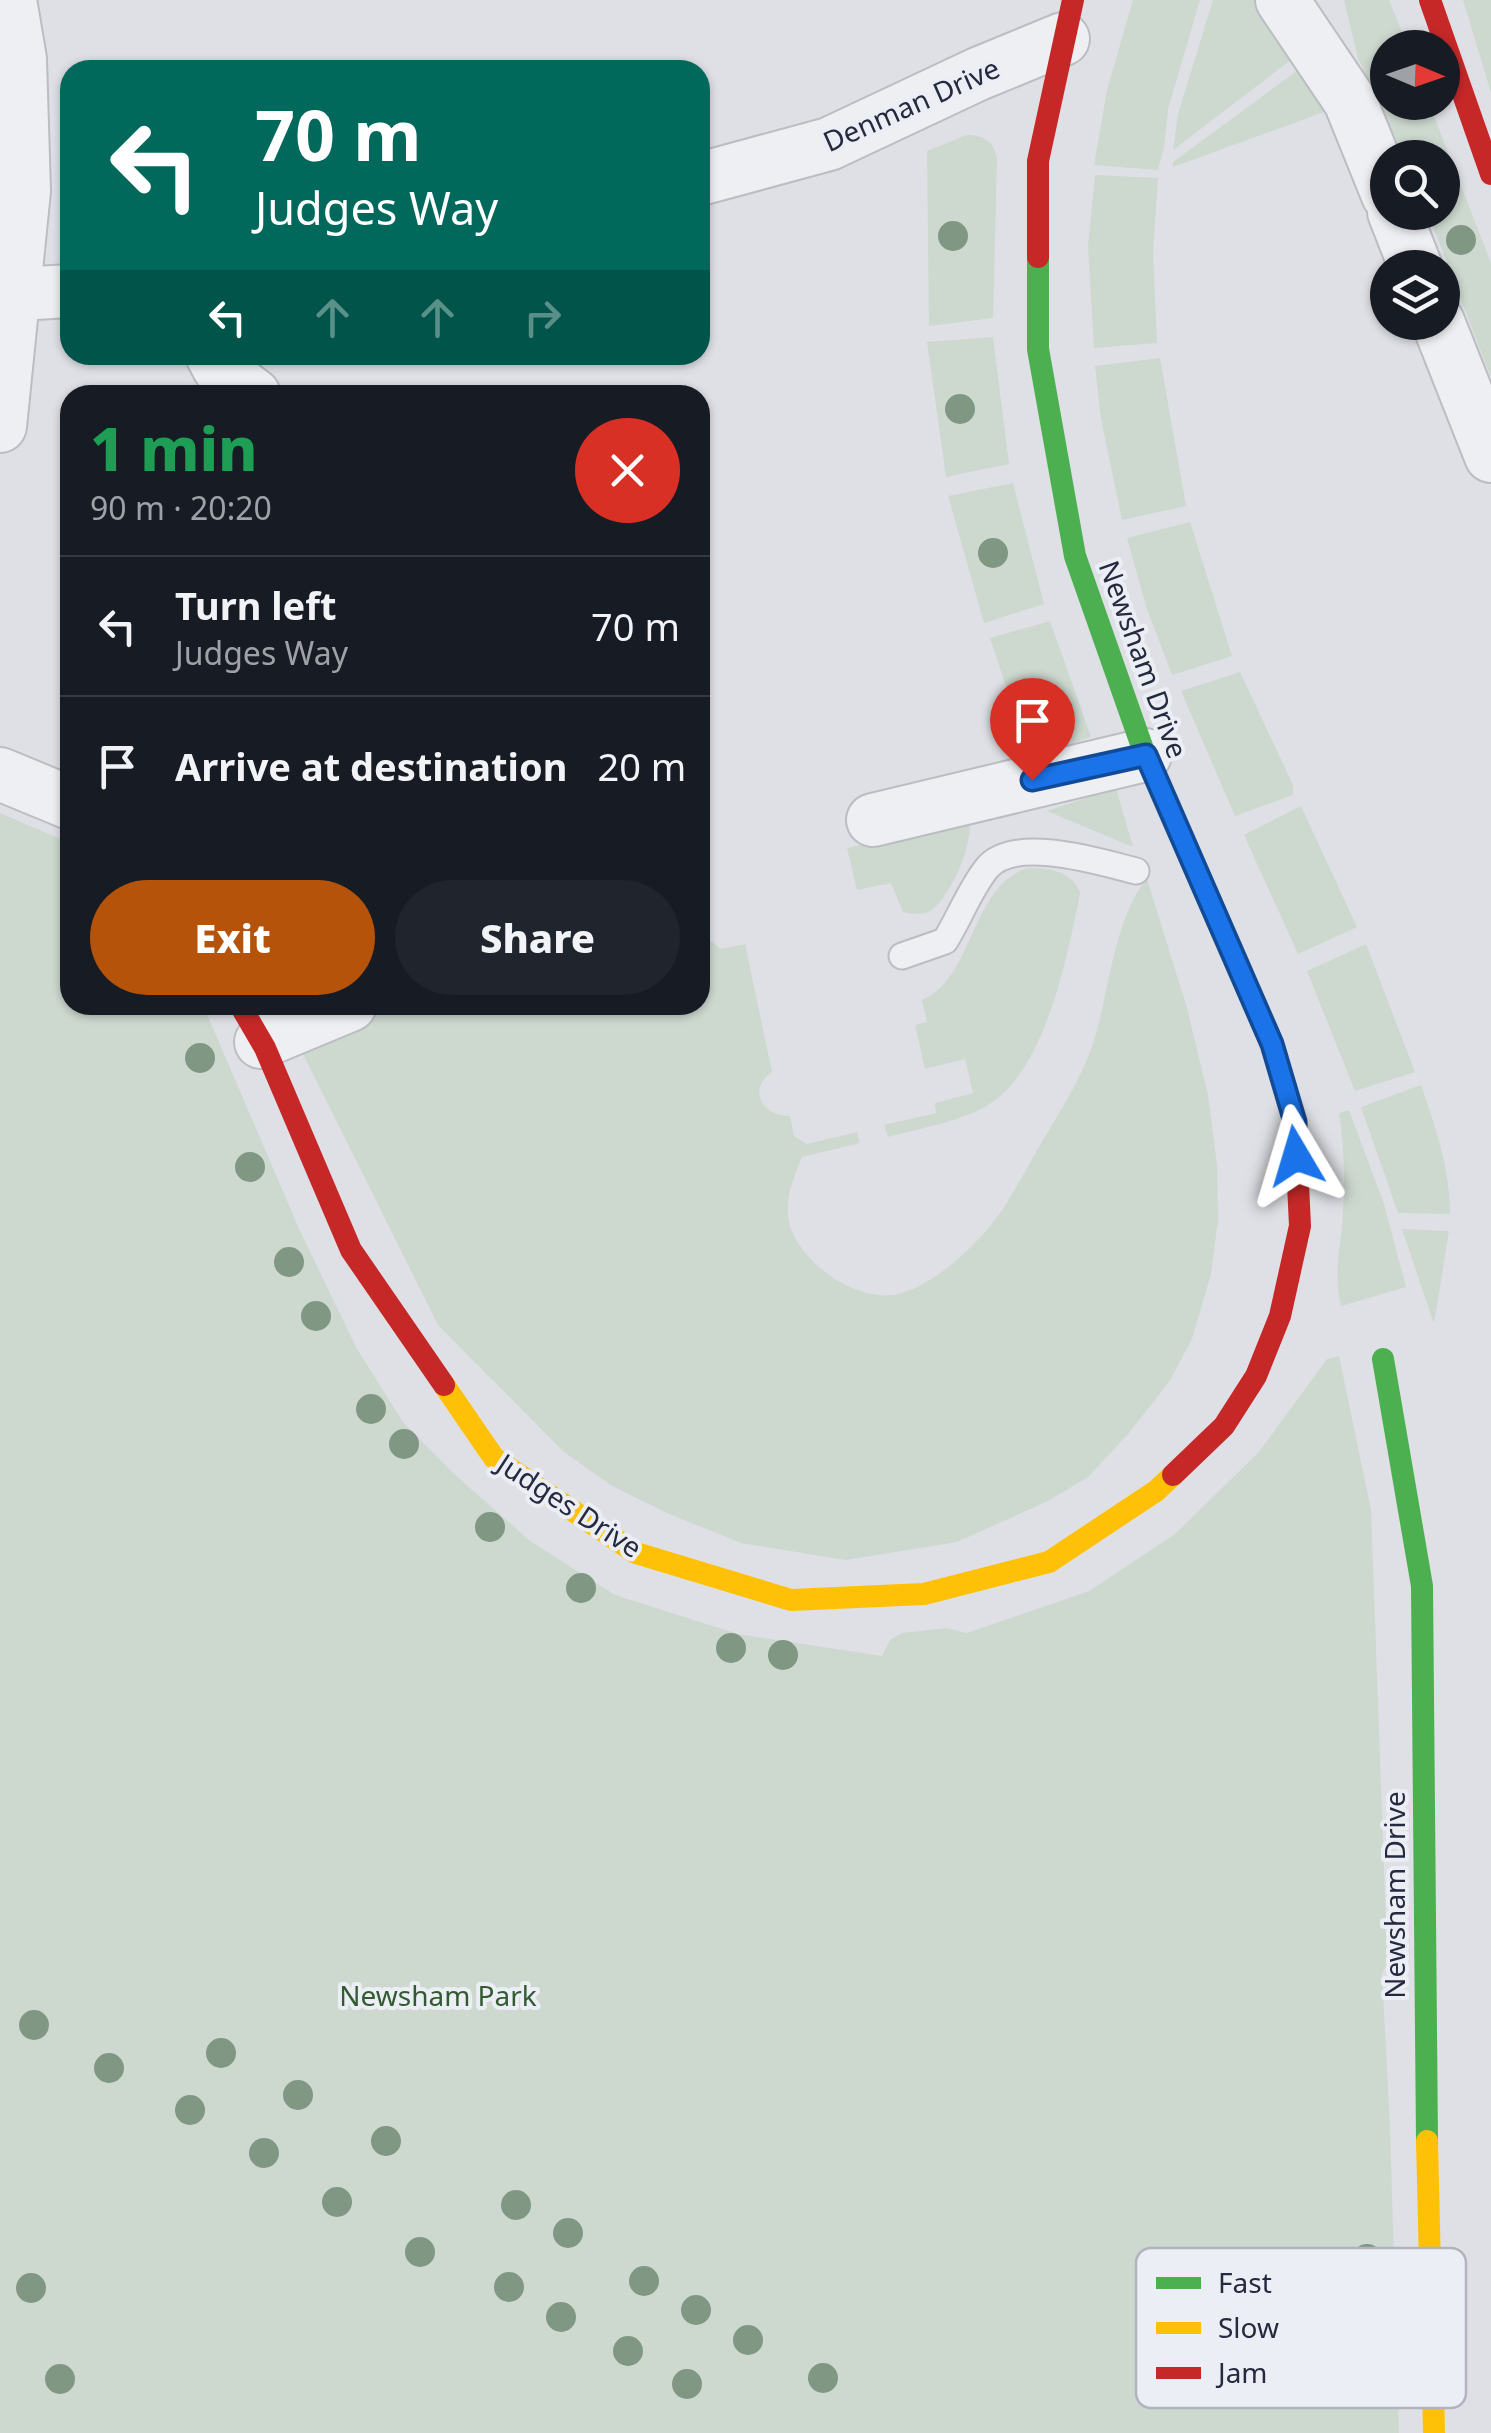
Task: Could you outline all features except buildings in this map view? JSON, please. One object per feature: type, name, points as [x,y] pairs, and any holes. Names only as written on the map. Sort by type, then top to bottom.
[{"type":"main road","points":[[1430,0],[1491,174]]},
{"type":"main road","name":"Newsham Drive","points":[[1068,20],[1038,161],[1038,349],[1075,556],[1146,755],[1272,1044],[1295,1122],[1300,1226],[1280,1316]]},
{"type":"main road","name":"Judges Drive","points":[[250,1024],[351,1250],[494,1458],[636,1553],[791,1600],[924,1594],[1049,1562],[1156,1491],[1224,1426],[1256,1376],[1280,1316]]},
{"type":"main road","name":"Newsham Drive","points":[[1383,1359],[1422,1586],[1430,2248]]},
{"type":"main road","name":"Newsham Drive","points":[[1433,2408],[1434,2433]]},
{"type":"street","points":[[0,426],[8,295],[24,191],[20,59],[10,0]]},
{"type":"street","points":[[1282,0],[1350,100],[1370,150]]},
{"type":"street","name":"Denman Drive","points":[[710,175],[829,144],[978,74],[1068,20]]},
{"type":"street","points":[[8,295],[60,292]]},
{"type":"street","points":[[1445,340],[1491,456]]},
{"type":"street","points":[[217,365],[241,385]]},
{"type":"street","points":[[872,820],[1146,755]]},
{"type":"street","points":[[0,774],[60,799]]},
{"type":"street","points":[[250,1024],[297,1015]]},
{"type":"lane","points":[[902,956],[944,941],[990,863],[1014,852],[1049,853],[1136,871]]},
{"type":"green space","points":[[1133,0],[1200,0],[1168,109],[1158,170],[1094,165],[1107,90]]},
{"type":"green space","points":[[1213,0],[1254,0],[1300,53],[1173,150],[1178,114]]},
{"type":"green space","points":[[1344,0],[1389,0],[1401,30],[1370,30],[1370,84],[1358,58]]},
{"type":"green space","points":[[1463,0],[1491,0],[1491,93]]},
{"type":"green space","points":[[1309,62],[1335,108],[1173,167],[1173,162]]},
{"type":"green space","points":[[1387,120],[1436,120],[1443,140],[1396,140]]},
{"type":"green space","points":[[967,135],[987,140],[997,158],[993,318],[929,326],[927,151]]},
{"type":"green space","points":[[1095,175],[1158,178],[1153,252],[1157,343],[1094,348],[1088,246]]},
{"type":"green space","points":[[1460,183],[1491,263],[1491,378],[1460,297],[1460,250],[1442,250],[1434,230],[1460,230]]},
{"type":"green space","points":[[993,337],[1009,464],[946,477],[927,342]]},
{"type":"green space","points":[[1160,358],[1186,506],[1122,520],[1101,419],[1095,366]]},
{"type":"green space","points":[[1013,483],[1044,604],[984,623],[948,496]]},
{"type":"green space","points":[[1190,522],[1232,656],[1172,675],[1146,606],[1127,538]]},
{"type":"green space","points":[[1050,621],[1091,737],[1029,757],[990,638]]},
{"type":"green space","points":[[1240,672],[1293,785],[1293,795],[1235,816],[1181,691]]},
{"type":"green space","points":[[1116,788],[1133,847],[1047,811]]},
{"type":"green space","points":[[1301,806],[1357,927],[1298,954],[1244,835]]},
{"type":"green space","name":"Newsham Park","points":[[0,813],[60,839],[60,1015],[207,1015],[300,1231],[357,1349],[403,1422],[530,1541],[615,1595],[738,1634],[882,1656],[890,1640],[902,1633],[946,1628],[967,1633],[1089,1591],[1175,1534],[1258,1453],[1327,1359],[1339,1356],[1371,1510],[1387,1952],[1382,1974],[1394,2248],[1136,2248],[1136,2408],[1398,2408],[1399,2433],[0,2433]]},
{"type":"green space","points":[[970,819],[960,866],[931,911],[903,912],[891,883],[857,890],[847,848]]},
{"type":"green space","points":[[1028,868],[1059,872],[1072,880],[1080,893],[1052,1008],[1026,1064],[1010,1086],[980,1110],[888,1137],[884,1125],[936,1113],[935,1103],[973,1093],[965,1059],[925,1069],[915,1025],[927,1022],[922,1000],[939,989],[952,973],[994,893],[1009,878]]},
{"type":"green space","points":[[1147,879],[1187,1008],[1208,1095],[1217,1165],[1218,1219],[1211,1274],[1192,1339],[1169,1382],[1088,1477],[1048,1501],[957,1542],[846,1560],[741,1543],[612,1486],[564,1452],[438,1325],[298,1044],[369,1015],[710,1015],[710,941],[721,949],[745,944],[772,1072],[760,1086],[765,1107],[790,1116],[794,1136],[807,1144],[857,1132],[860,1143],[802,1157],[788,1200],[793,1233],[815,1263],[849,1286],[885,1296],[902,1293],[938,1275],[959,1258],[987,1230],[1013,1192],[1083,1068],[1095,1037],[1120,933],[1136,894]]},
{"type":"green space","points":[[1366,944],[1415,1072],[1355,1091],[1307,971]]},
{"type":"green space","points":[[1421,1085],[1445,1165],[1450,1214],[1398,1213],[1361,1107]]},
{"type":"green space","points":[[1349,1110],[1384,1204],[1406,1287],[1341,1306],[1337,1276],[1344,1170],[1339,1113]]},
{"type":"green space","points":[[1402,1229],[1449,1231],[1434,1324]]},
{"type":"traffic: fast","points":[[1038,257],[1038,349],[1075,556],[1145,755],[1165,799]]},
{"type":"traffic: fast","points":[[1383,1359],[1422,1586],[1427,2141]]},
{"type":"traffic: slow","points":[[444,1385],[494,1458],[636,1553],[791,1600],[924,1594],[1049,1562],[1156,1491],[1173,1475]]},
{"type":"traffic: slow","points":[[1427,2141],[1430,2248]]},
{"type":"traffic: slow","points":[[1433,2408],[1434,2433]]},
{"type":"traffic: jam","points":[[1038,257],[1038,161],[1073,0]]},
{"type":"traffic: jam","points":[[1430,0],[1491,174]]},
{"type":"traffic: jam","points":[[1165,799],[1273,1044],[1295,1122],[1300,1226],[1280,1316],[1256,1376],[1224,1426],[1173,1475]]},
{"type":"traffic: jam","points":[[246,1015],[265,1048],[351,1250],[444,1385]]},
{"type":"route","points":[[1032,780],[1146,755],[1272,1044],[1295,1122],[1296,1156]]}]
